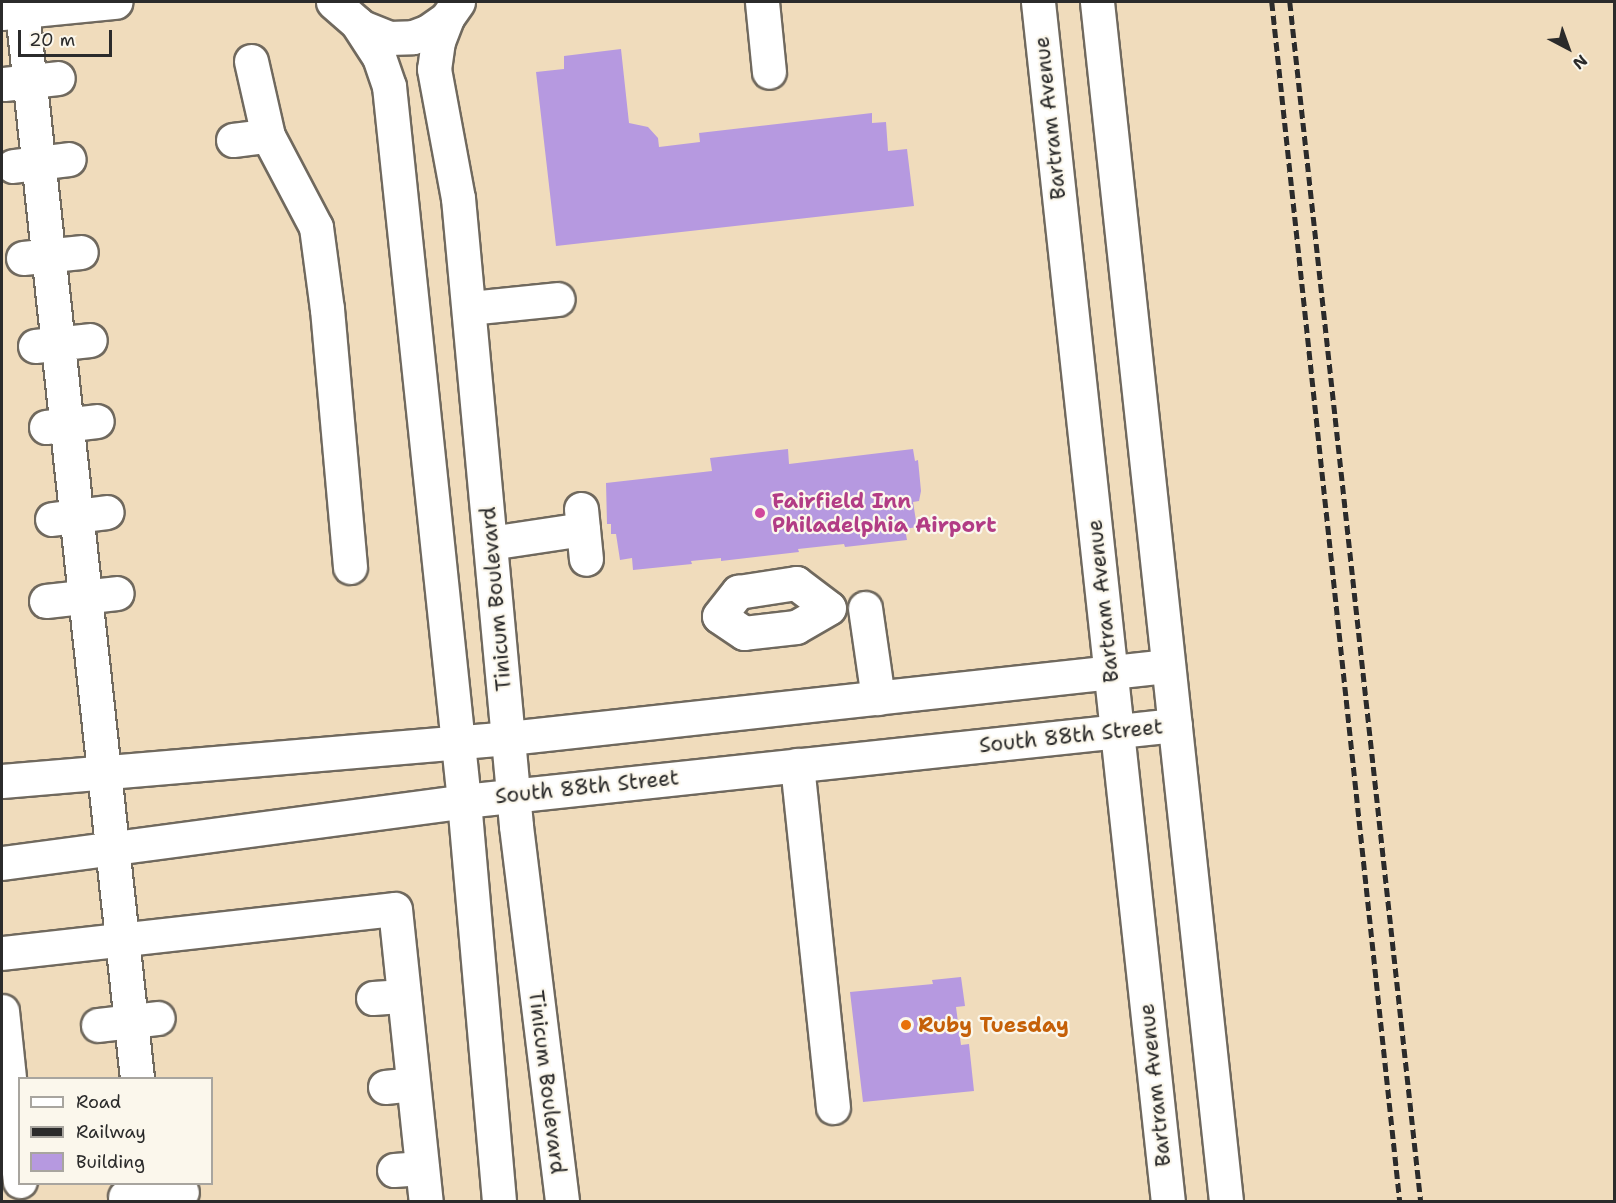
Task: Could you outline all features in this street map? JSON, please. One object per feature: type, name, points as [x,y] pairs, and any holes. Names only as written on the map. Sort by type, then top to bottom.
[{"type":"street","points":[[115,2],[12,12],[30,81],[40,162],[35,257],[46,345],[70,424],[85,597],[122,938],[144,1020],[136,1077]]},
{"type":"street","points":[[762,2],[769,72]]},
{"type":"street","name":"Bartram Avenue","points":[[1038,2],[1168,1202]]},
{"type":"street","points":[[1097,2],[1226,1202]]},
{"type":"street","points":[[344,9],[376,34],[406,38],[427,32],[455,6]]},
{"type":"street","name":"Tinicum Boulevard","points":[[455,6],[438,41],[434,69],[458,198],[514,795],[562,1202]]},
{"type":"street","points":[[344,9],[379,57],[389,87],[464,801],[499,1202]]},
{"type":"street","points":[[251,61],[268,136],[301,228],[316,310],[323,399],[334,487],[350,567]]},
{"type":"street","points":[[233,140],[268,136]]},
{"type":"street","points":[[35,257],[81,252]]},
{"type":"street","points":[[470,308],[558,299]]},
{"type":"street","points":[[46,345],[90,340]]},
{"type":"street","points":[[490,543],[584,532]]},
{"type":"street","points":[[46,601],[117,593]]},
{"type":"street","points":[[865,608],[878,698]]},
{"type":"street","points":[[2,781],[509,738],[1168,666]]},
{"type":"street","name":"South 88th Street","points":[[2,863],[514,795],[1175,725]]},
{"type":"street","points":[[797,765],[814,843],[823,940],[833,1107]]},
{"type":"street","points":[[2,953],[394,909],[388,997],[408,1169],[426,1202]]},
{"type":"street","points":[[99,1024],[144,1020]]},
{"type":"street","points":[[12,1026],[18,1152]]},
{"type":"street","points":[[20,1185],[22,1202]]},
{"type":"street","points":[[143,1194],[182,1192]]},
{"type":"building","points":[[621,49],[629,123],[648,127],[658,138],[659,147],[700,142],[699,133],[872,113],[872,123],[886,122],[888,151],[907,149],[914,206],[556,246],[536,72],[564,69],[564,56]]},
{"type":"building","name":"Fairfield Inn Philadelphia Airport","points":[[788,449],[789,464],[913,449],[915,461],[918,460],[921,491],[919,501],[913,502],[917,527],[905,529],[907,540],[845,547],[844,544],[798,549],[799,552],[721,561],[721,558],[691,561],[692,564],[633,570],[632,558],[620,560],[616,534],[611,534],[611,524],[607,524],[606,483],[712,471],[710,458]]},
{"type":"building","name":"Ruby Tuesday","points":[[961,977],[965,1006],[956,1007],[961,1045],[969,1044],[974,1091],[863,1102],[850,992],[933,984],[932,980]]},
{"type":"railway","points":[[1272,2],[1400,1202]]},
{"type":"railway","points":[[1290,2],[1421,1202]]},
{"type":"place","name":"Fairfield Inn Philadelphia Airport","points":[[760,513]]},
{"type":"place","name":"Ruby Tuesday","points":[[906,1025]]}]
